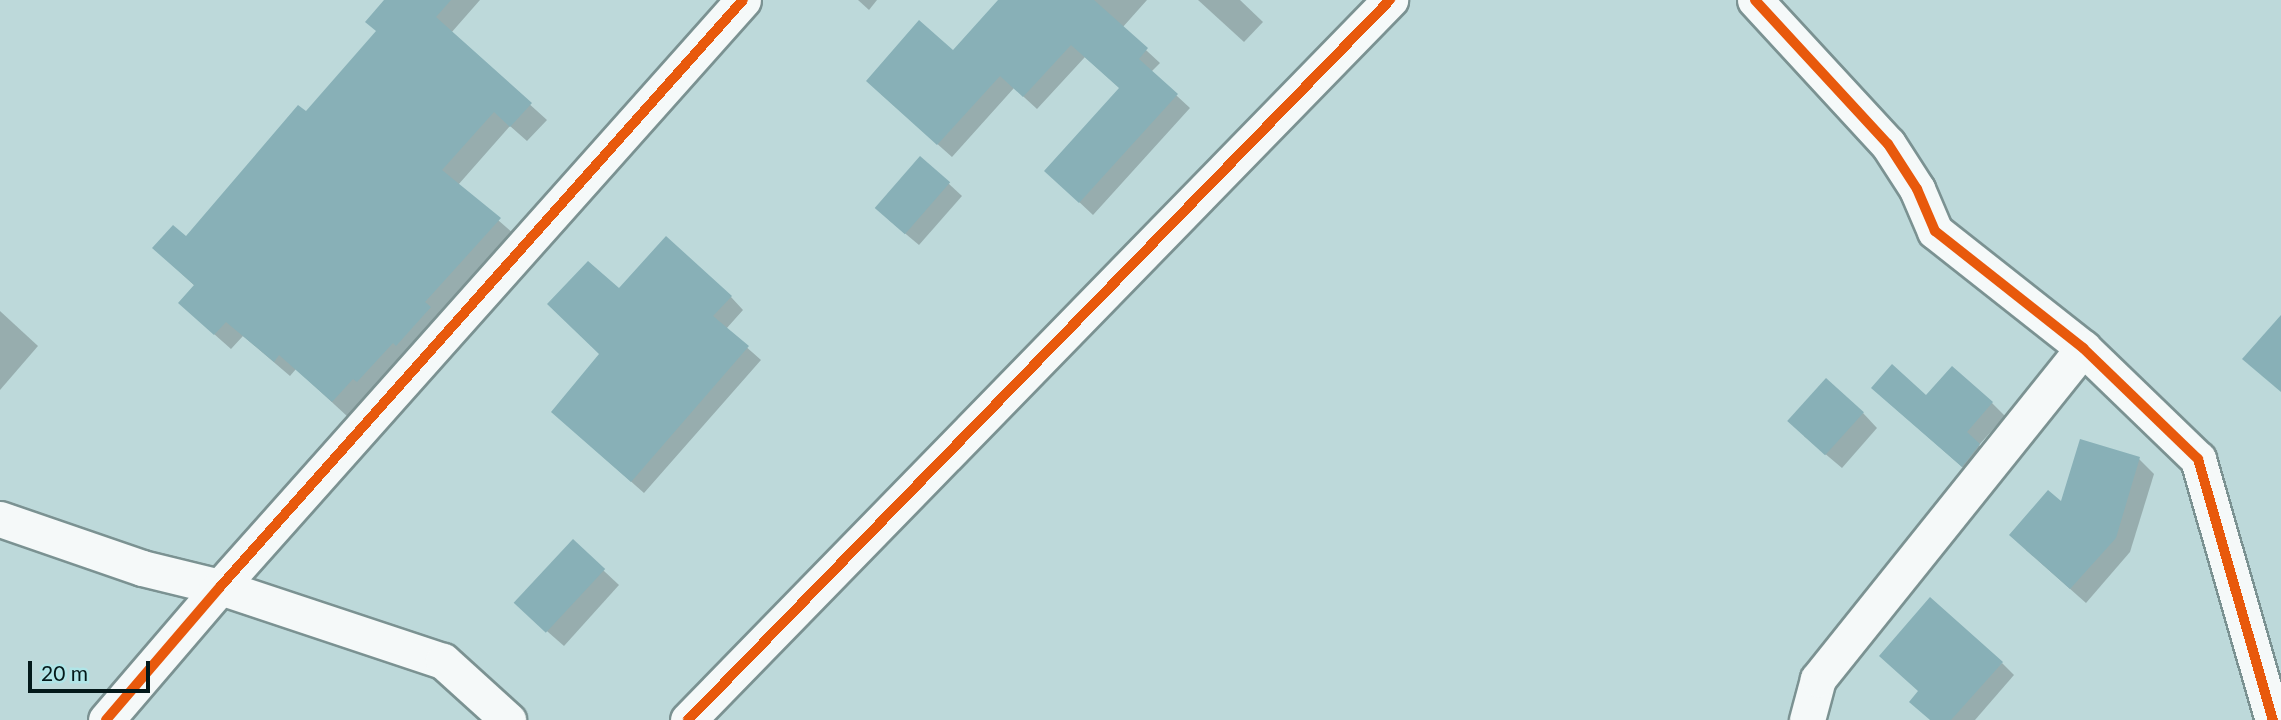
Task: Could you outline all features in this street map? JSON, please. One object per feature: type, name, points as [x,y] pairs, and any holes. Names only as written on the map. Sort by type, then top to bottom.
[{"type":"street","points":[[106,720],[220,587],[743,0]]},
{"type":"street","points":[[688,720],[1390,0]]},
{"type":"street","points":[[1755,0],[1888,144],[1917,189],[1935,231],[2083,348],[2198,459],[2273,720]]},
{"type":"street","points":[[1807,720],[1818,679],[2083,348]]},
{"type":"street","points":[[0,519],[142,568],[220,587],[443,661],[508,720]]},
{"type":"building","points":[[384,0],[451,0],[436,17],[532,103],[510,127],[494,112],[442,170],[501,218],[425,302],[431,307],[396,346],[393,343],[357,382],[353,379],[332,402],[279,355],[274,362],[226,322],[214,335],[178,303],[194,285],[152,248],[173,225],[186,236],[298,105],[306,111],[376,31],[365,22]]},
{"type":"building","points":[[998,0],[1094,0],[1148,48],[1139,59],[1178,94],[1079,203],[1044,171],[1119,88],[1071,45],[1023,97],[1000,76],[937,145],[866,81],[919,20],[953,50]]},
{"type":"building","points":[[920,156],[950,182],[905,234],[875,208]]},
{"type":"building","points":[[666,236],[732,296],[713,316],[749,346],[631,482],[551,412],[599,354],[547,304],[588,261],[619,288]]},
{"type":"building","points":[[2281,315],[2281,392],[2242,359]]},
{"type":"building","points":[[1892,364],[1926,395],[1952,366],[1993,402],[1967,432],[1980,444],[1962,467],[1871,388]]},
{"type":"building","points":[[1826,378],[1864,412],[1825,455],[1787,421]]},
{"type":"building","points":[[2080,439],[2140,457],[2116,538],[2070,589],[2009,535],[2048,490],[2061,501]]},
{"type":"building","points":[[573,539],[605,569],[546,633],[514,603]]},
{"type":"building","points":[[1930,597],[2003,662],[1951,720],[1930,720],[1909,702],[1918,691],[1879,656]]},
{"type":"cycle path","points":[[106,720],[220,587],[743,0]]},
{"type":"cycle path","points":[[688,720],[1390,0]]},
{"type":"cycle path","points":[[1755,0],[1888,144],[1917,189],[1935,231],[2083,348],[2198,459],[2273,720]]}]
